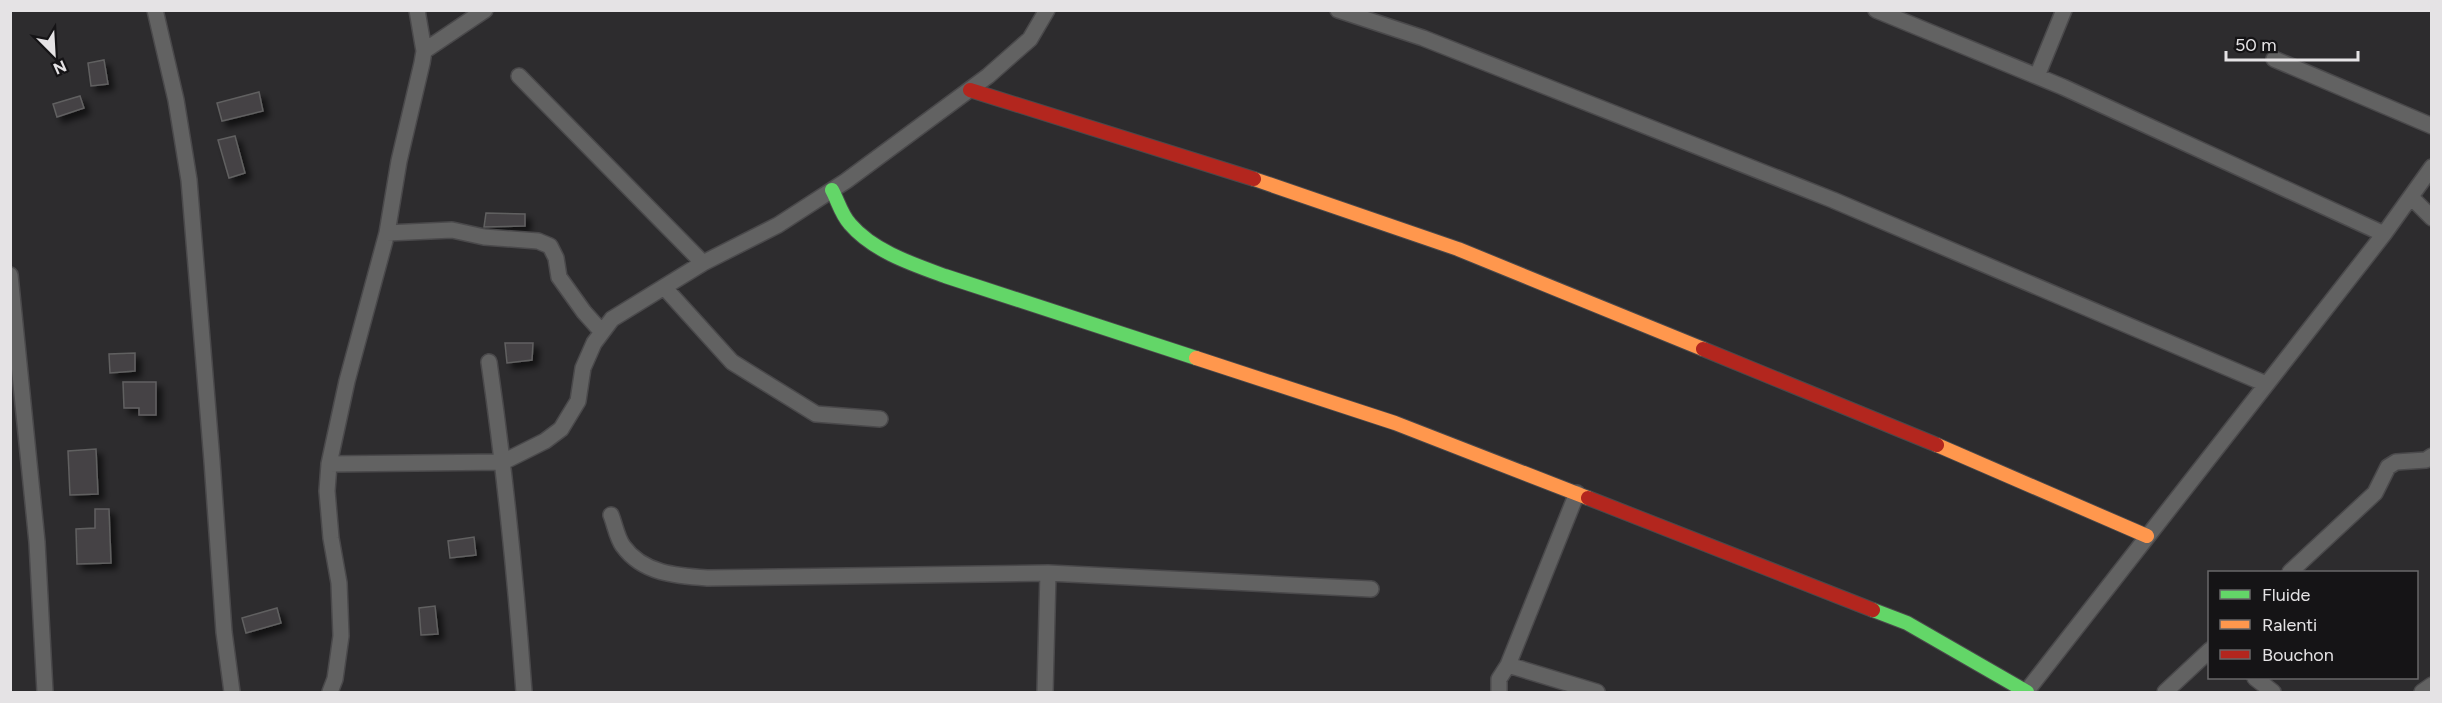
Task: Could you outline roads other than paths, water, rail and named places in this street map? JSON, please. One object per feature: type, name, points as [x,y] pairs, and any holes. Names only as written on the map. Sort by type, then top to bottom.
[{"type":"street","points":[[155,10],[176,100],[189,180],[223,621],[232,693]]},
{"type":"street","points":[[330,693],[335,679],[341,636],[339,583],[331,538],[327,491],[329,465],[347,381],[387,233],[399,161],[424,51],[417,10]]},
{"type":"street","points":[[424,51],[485,10]]},
{"type":"street","points":[[329,465],[503,462],[545,441],[561,429],[578,401],[584,368],[601,331],[612,319],[703,263],[778,225],[832,190],[970,90],[1030,39],[1047,10]]},
{"type":"street","points":[[1338,10],[1423,38],[1822,195],[2266,384]]},
{"type":"street","points":[[2037,76],[2064,10]]},
{"type":"street","points":[[1880,11],[2037,76],[2384,234]]},
{"type":"street","points":[[2274,59],[2432,126]]},
{"type":"street","points":[[519,76],[703,263]]},
{"type":"street","points":[[970,90],[1218,167],[1458,249],[1999,470],[2147,536]]},
{"type":"street","points":[[832,190],[849,224],[904,260],[945,276],[1395,423],[1577,493],[1907,623],[2026,692],[2384,234],[2432,167]]},
{"type":"street","points":[[2411,197],[2432,218]]},
{"type":"street","points":[[387,233],[452,230],[484,237],[538,241],[550,246],[556,258],[560,277],[584,312],[601,331]]},
{"type":"street","points":[[10,275],[36,542],[45,693]]},
{"type":"street","points":[[664,286],[732,362],[816,414],[880,419]]},
{"type":"street","points":[[489,362],[517,587],[524,693]]},
{"type":"street","points":[[2292,571],[2376,493],[2388,467],[2396,462],[2426,460],[2432,456]]},
{"type":"street","points":[[1499,693],[1499,679],[1508,665],[1577,493]]},
{"type":"street","points":[[611,515],[623,546],[642,565],[670,576],[708,578],[1047,573],[1371,589]]},
{"type":"street","points":[[1045,693],[1047,573]]},
{"type":"street","points":[[2165,693],[2208,652]]},
{"type":"street","points":[[1508,665],[1597,693]]},
{"type":"street","points":[[2255,679],[2273,693]]},
{"type":"street","points":[[2422,693],[2432,685]]}]
